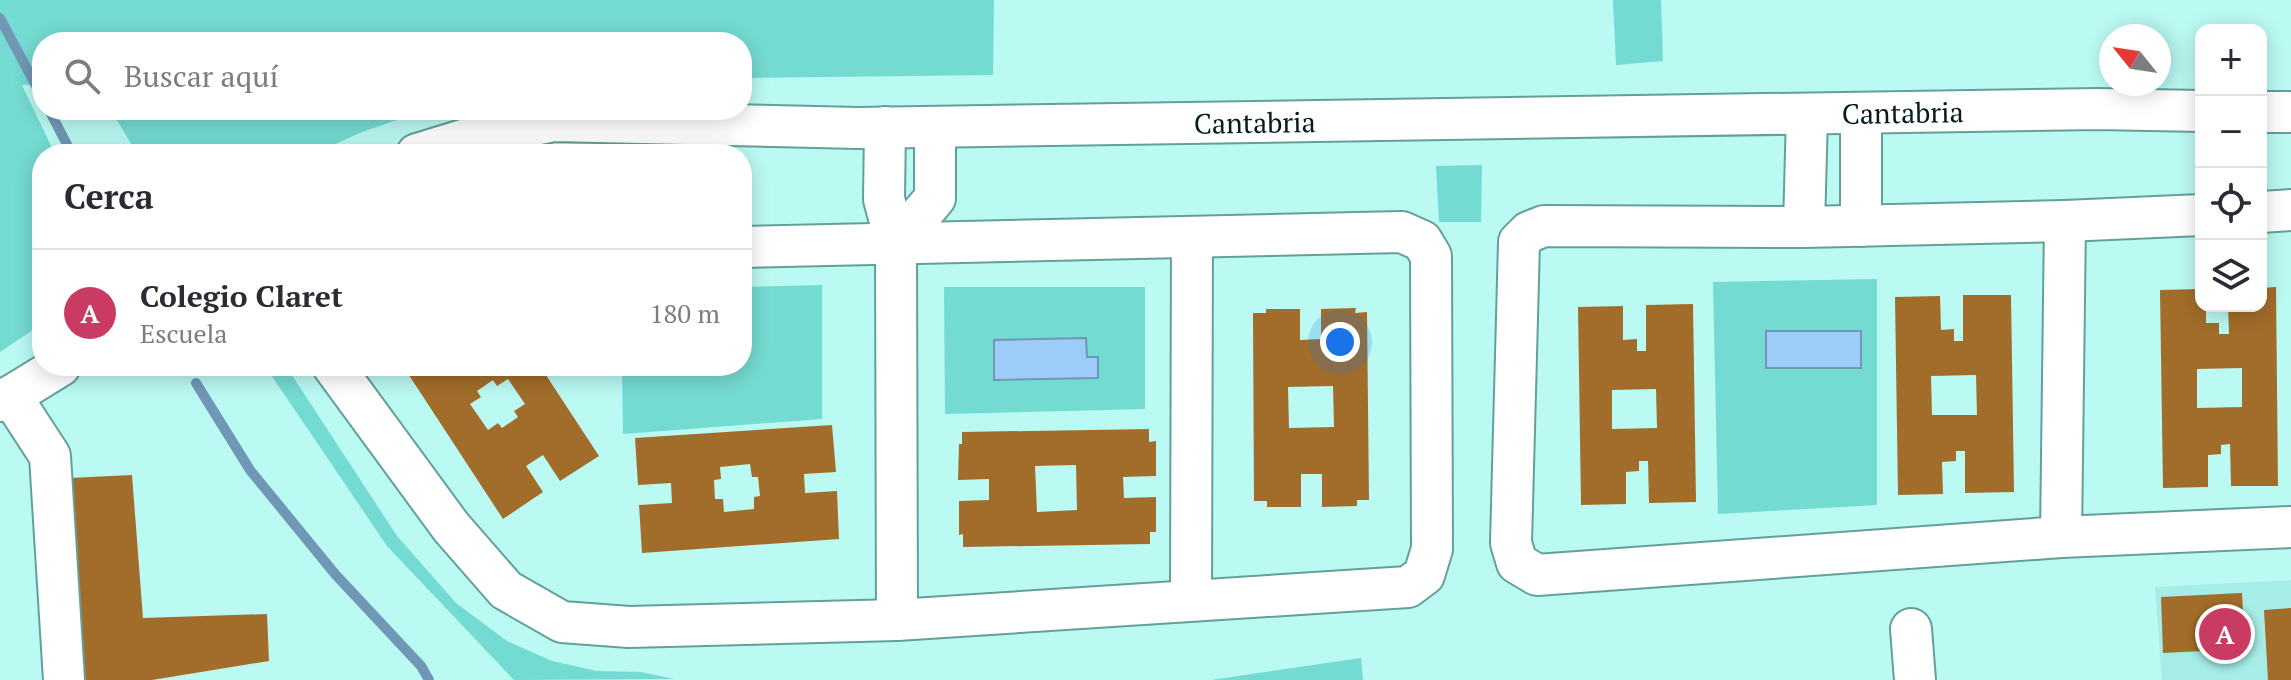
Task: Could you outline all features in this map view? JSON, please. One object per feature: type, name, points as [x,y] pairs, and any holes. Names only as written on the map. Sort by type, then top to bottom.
[{"type":"street","name":"Cantabria","points":[[450,144],[554,121],[935,127],[2098,109],[2195,111]]},
{"type":"street","points":[[2267,112],[2291,112]]},
{"type":"street","points":[[1861,113],[1861,226]]},
{"type":"street","points":[[1795,227],[1799,114]]},
{"type":"street","points":[[872,127],[897,620]]},
{"type":"street","points":[[877,244],[935,198],[935,127]]},
{"type":"street","points":[[2267,212],[2291,210]]},
{"type":"street","points":[[2195,215],[1861,226],[1544,226],[1529,232],[1519,242],[1511,543],[1517,563],[1537,575],[2061,537],[2291,527]]},
{"type":"street","points":[[2061,537],[2065,221]]},
{"type":"street","points":[[340,376],[451,527],[506,590],[562,622],[629,627],[897,620],[1408,587],[1424,575],[1432,549],[1431,256],[1422,241],[1402,232],[752,247]]},
{"type":"street","points":[[1191,600],[1192,237]]},
{"type":"street","points":[[44,376],[6,399],[50,456],[64,680]]},
{"type":"street","points":[[1911,629],[1915,680]]},
{"type":"shaded area","points":[[0,0],[994,0],[993,75],[752,78],[752,32],[32,32],[32,84],[22,85],[32,106],[32,120],[39,120],[50,144],[32,144],[32,331],[0,352]]},
{"type":"shaded area","points":[[1613,0],[1661,0],[1663,61],[1616,65]]},
{"type":"shaded area","points":[[117,120],[397,120],[335,144],[131,144]]},
{"type":"shaded area","points":[[1482,165],[1481,222],[1439,222],[1436,166]]},
{"type":"shaded area","points":[[1877,279],[1877,505],[1718,514],[1713,282]]},
{"type":"shaded area","points":[[822,285],[822,419],[623,434],[622,376],[752,376],[752,287]]},
{"type":"shaded area","points":[[944,287],[1145,287],[1145,409],[945,414]]},
{"type":"shaded area","points":[[1766,331],[1861,331],[1861,368],[1766,368]]},
{"type":"shaded area","points":[[1086,338],[1087,357],[1098,357],[1098,378],[994,380],[994,340]]},
{"type":"shaded area","points":[[272,376],[293,376],[397,536],[456,603],[507,641],[552,661],[597,671],[641,672],[674,679],[514,680],[387,546]]},
{"type":"shaded area","points":[[2291,580],[2291,680],[2162,680],[2155,587]]},
{"type":"shaded area","points":[[1361,658],[1363,680],[1211,680]]},
{"type":"building","points":[[2276,287],[2278,486],[2231,486],[2230,444],[2221,445],[2221,454],[2208,455],[2208,487],[2163,488],[2160,290],[2195,289],[2195,312],[2206,312],[2206,323],[2219,323],[2219,334],[2229,334],[2228,312],[2267,312],[2267,288]],"holes":[[[2242,368],[2242,407],[2197,408],[2197,369]]]},
{"type":"building","points":[[1963,295],[2011,295],[2014,492],[1965,493],[1965,451],[1956,451],[1956,461],[1942,462],[1943,494],[1898,495],[1895,297],[1940,296],[1941,330],[1954,329],[1954,341],[1963,341]],"holes":[[[1976,375],[1977,415],[1932,415],[1931,376]]]},
{"type":"building","points":[[1693,304],[1696,502],[1649,503],[1648,461],[1639,461],[1639,471],[1626,472],[1626,504],[1581,505],[1578,307],[1623,306],[1623,340],[1637,339],[1637,351],[1646,351],[1646,305]],"holes":[[[1656,389],[1657,428],[1612,429],[1612,390]]]},
{"type":"building","points":[[1356,308],[1355,313],[1367,312],[1369,500],[1357,500],[1357,506],[1322,507],[1322,474],[1301,474],[1301,507],[1267,507],[1267,501],[1254,501],[1253,313],[1266,313],[1266,309],[1300,309],[1300,340],[1321,339],[1321,309]],"holes":[[[1333,386],[1334,427],[1289,428],[1288,387]]]},
{"type":"building","points":[[410,376],[547,376],[599,456],[560,481],[543,455],[526,466],[543,492],[503,519]],"holes":[[[508,379],[525,404],[514,411],[518,417],[502,428],[498,423],[488,430],[470,404],[481,397],[477,391],[493,380],[497,386]]]},
{"type":"building","points":[[832,425],[836,472],[804,474],[805,493],[837,491],[839,539],[642,553],[639,505],[672,503],[671,483],[638,485],[635,438]],"holes":[[[750,464],[752,477],[758,477],[760,496],[754,497],[754,509],[724,512],[723,499],[715,499],[714,480],[721,479],[720,467]]]},
{"type":"building","points":[[1149,429],[1149,442],[1156,441],[1156,476],[1123,477],[1124,498],[1156,497],[1156,532],[1150,532],[1150,544],[963,547],[963,534],[959,535],[959,501],[989,500],[989,479],[958,480],[962,432]],"holes":[[[1076,465],[1077,510],[1037,512],[1035,466]]]},
{"type":"building","points":[[132,475],[143,618],[267,614],[269,661],[152,680],[78,680],[69,478]]},
{"type":"building","points":[[2242,593],[2245,649],[2163,653],[2161,597]]},
{"type":"building","points":[[2291,608],[2291,680],[2268,680],[2264,610]]},
{"type":"waterway","points":[[0,18],[32,78]]},
{"type":"waterway","points":[[54,120],[67,144]]},
{"type":"waterway","points":[[196,383],[250,470],[335,574],[421,666],[429,680]]},
{"type":"place","name":"Colegio Claret","points":[[2225,634]]}]
